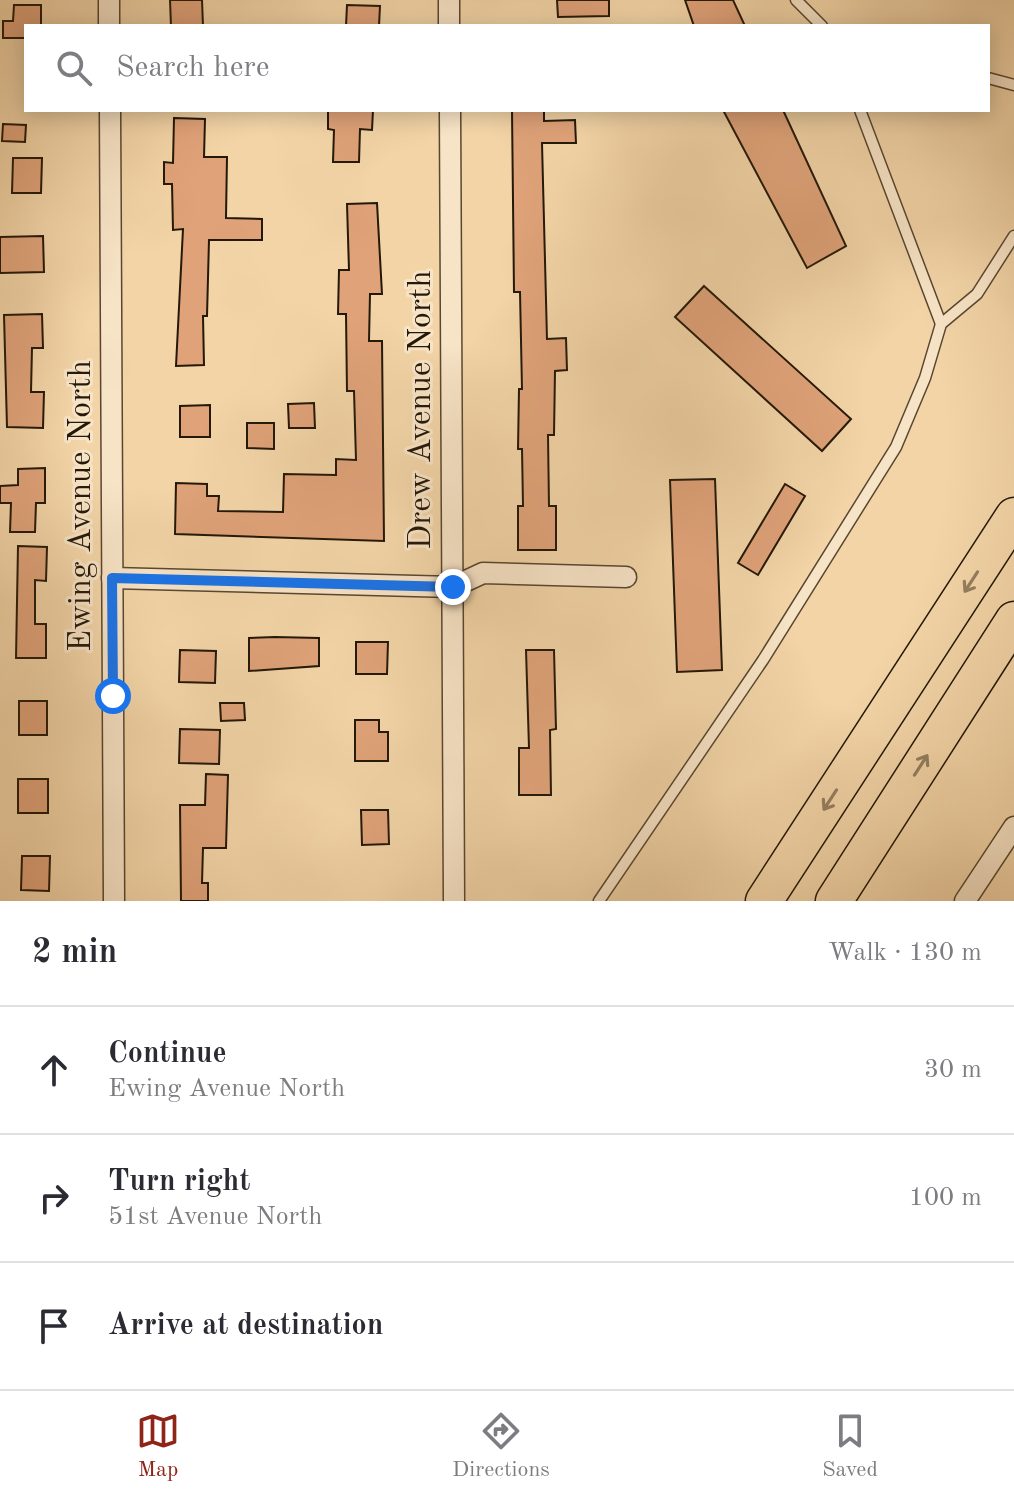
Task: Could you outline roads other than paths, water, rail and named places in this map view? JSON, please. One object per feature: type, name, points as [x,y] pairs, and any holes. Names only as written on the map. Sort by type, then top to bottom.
[{"type":"highway","points":[[764,901],[1014,516]]},
{"type":"highway","points":[[834,901],[1014,620]]},
{"type":"street","points":[[109,0],[109,24]]},
{"type":"street","points":[[449,0],[449,24]]},
{"type":"street","name":"Ewing Avenue North","points":[[110,112],[114,901]]},
{"type":"street","name":"Drew Avenue North","points":[[450,112],[454,901]]},
{"type":"street","points":[[112,578],[453,587],[483,573],[626,577]]},
{"type":"street","points":[[965,901],[1014,827]]},
{"type":"lane","points":[[796,0],[820,24]]},
{"type":"lane","points":[[990,79],[1014,85]]},
{"type":"lane","points":[[861,112],[941,324]]},
{"type":"lane","points":[[599,901],[763,660],[896,447],[925,378],[941,324],[977,294],[1014,236]]}]
